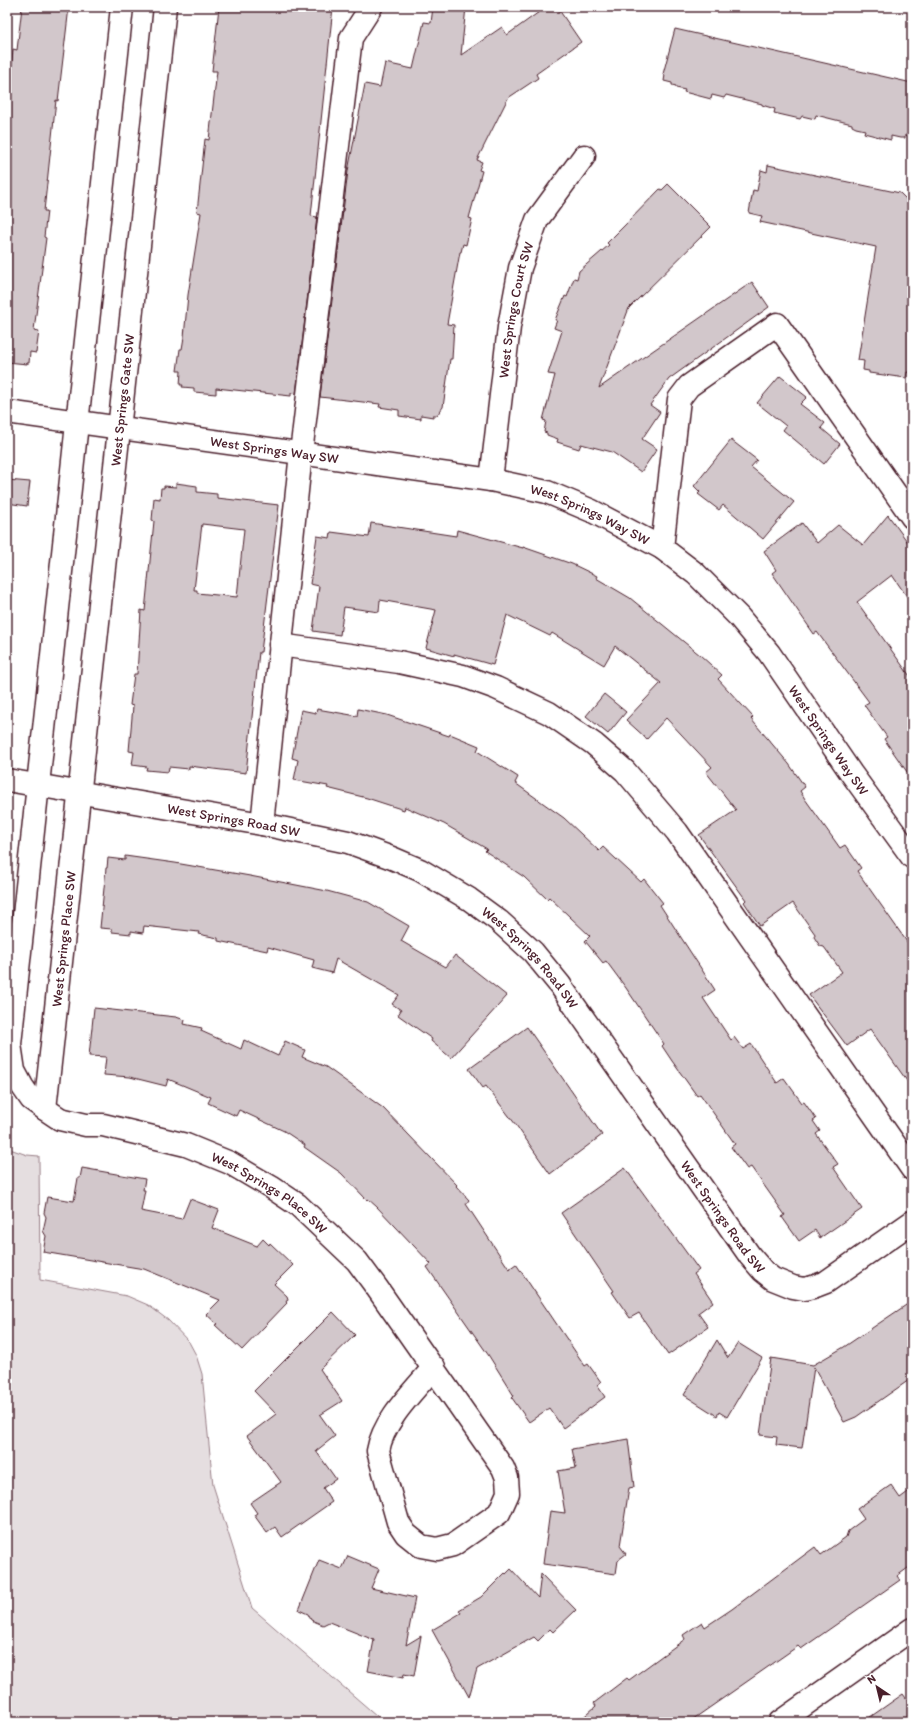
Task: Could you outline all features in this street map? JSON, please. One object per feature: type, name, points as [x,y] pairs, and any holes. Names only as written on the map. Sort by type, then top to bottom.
[{"type":"street","points":[[38,786],[122,7]]},
{"type":"street","name":"West Springs Gate SW","points":[[80,793],[165,7]]},
{"type":"street","points":[[262,824],[301,453],[351,38],[371,7]]},
{"type":"street","name":"West Springs Court SW","points":[[491,480],[509,327],[520,268],[537,220],[584,156]]},
{"type":"street","points":[[662,548],[679,399],[689,386],[778,324],[912,517]]},
{"type":"street","name":"West Springs Way SW","points":[[7,412],[491,480],[547,492],[592,510],[662,548],[696,574],[740,618],[769,653],[851,773],[912,857]]},
{"type":"street","points":[[280,645],[399,662],[463,676],[496,688],[549,713],[594,744],[625,771],[677,832],[912,1169]]},
{"type":"street","name":"West Springs Road SW","points":[[7,780],[262,824],[348,842],[420,870],[469,899],[498,921],[533,952],[560,985],[750,1256],[763,1271],[773,1279],[793,1287],[804,1289],[826,1282],[912,1222]]},
{"type":"street","name":"West Springs Place SW","points":[[38,786],[10,1044],[14,1071],[31,1099],[60,1118],[86,1125],[103,1125],[186,1145],[230,1164],[271,1187],[298,1205],[357,1261],[434,1367],[503,1468],[507,1478],[508,1492],[499,1513],[453,1545],[437,1549],[421,1546],[406,1534],[398,1522],[378,1451],[380,1440],[386,1428],[434,1367]]},
{"type":"street","name":"West Springs Place SW","points":[[45,1109],[80,793]]},
{"type":"street","points":[[780,1722],[912,1629]]},
{"type":"shaded area","points":[[7,1148],[27,1155],[39,1156],[40,1280],[127,1296],[148,1305],[168,1320],[189,1342],[196,1355],[202,1374],[213,1485],[252,1608],[384,1722],[7,1722]]},
{"type":"building","points":[[22,7],[69,7],[58,101],[56,100],[44,211],[47,211],[44,237],[46,238],[34,330],[39,331],[36,353],[30,352],[29,363],[27,364],[7,362],[7,120],[13,49],[17,50]]},
{"type":"building","points":[[219,7],[333,7],[311,216],[317,217],[296,394],[291,393],[291,396],[216,388],[216,394],[194,392],[194,388],[182,387],[183,385],[180,385],[181,371],[177,371],[180,349],[182,349],[184,337],[188,295],[201,213],[197,212],[205,139],[209,140],[217,71],[212,71]]},
{"type":"building","points":[[433,7],[466,7],[461,55],[502,27],[507,35],[546,7],[557,7],[581,42],[536,74],[538,78],[508,98],[477,160],[482,162],[479,170],[482,171],[469,218],[472,219],[466,245],[463,244],[460,252],[447,324],[454,325],[452,359],[450,359],[443,407],[437,415],[433,415],[433,417],[421,415],[421,419],[399,416],[399,410],[379,407],[380,404],[320,397],[348,171],[365,84],[380,87],[385,63],[413,69],[424,22],[431,23]]},
{"type":"building","points":[[675,29],[912,83],[912,137],[905,135],[905,138],[891,136],[891,140],[864,133],[865,130],[856,128],[852,126],[852,124],[816,115],[815,119],[802,116],[800,119],[774,113],[775,109],[762,104],[726,95],[724,98],[712,95],[711,99],[684,92],[685,90],[676,88],[676,86],[672,85],[672,83],[664,81],[665,75],[663,74]]},
{"type":"building","points":[[768,165],[900,193],[912,205],[912,373],[907,372],[906,378],[869,373],[869,371],[863,370],[864,361],[858,360],[876,247],[760,222],[762,216],[749,213],[753,190],[757,191],[761,170],[767,172]]},
{"type":"building","points":[[668,184],[711,227],[629,308],[599,388],[752,282],[769,307],[669,379],[650,405],[660,412],[642,439],[657,449],[641,472],[612,452],[581,444],[579,449],[557,442],[558,439],[547,435],[547,433],[544,432],[546,421],[543,420],[555,375],[548,374],[562,331],[554,328],[557,320],[555,320],[565,296],[567,297],[574,278],[577,279],[579,271],[609,245],[607,243],[660,189],[662,190]]},
{"type":"building","points":[[780,376],[807,397],[800,404],[825,423],[821,428],[840,444],[824,464],[783,430],[786,426],[757,403]]},
{"type":"building","points":[[731,440],[757,460],[751,467],[794,502],[763,539],[723,505],[719,510],[698,494],[700,492],[694,486]]},
{"type":"building","points":[[7,480],[30,482],[27,506],[7,503]]},
{"type":"building","points":[[176,483],[197,486],[197,492],[217,494],[217,498],[279,505],[261,652],[259,652],[246,773],[189,766],[189,769],[169,767],[168,772],[146,770],[147,767],[132,765],[134,752],[129,751],[133,706],[130,705],[134,674],[137,674],[141,610],[145,611],[154,521],[152,520],[154,498],[160,499],[161,488],[164,488],[164,486],[176,487]],"holes":[[[202,524],[244,529],[237,597],[197,593],[197,590],[194,590]]]},
{"type":"building","points":[[888,515],[912,548],[912,604],[892,575],[857,602],[912,679],[912,779],[884,739],[887,737],[864,705],[869,702],[817,632],[814,634],[800,614],[772,573],[776,570],[764,551],[802,523],[817,543],[838,525],[863,545]]},
{"type":"building","points":[[371,523],[456,536],[457,530],[523,547],[572,564],[597,576],[596,578],[630,598],[700,655],[722,675],[718,679],[753,717],[751,719],[789,764],[805,787],[800,791],[805,799],[840,848],[845,845],[861,868],[857,871],[912,949],[912,1088],[870,1029],[847,1046],[809,995],[842,972],[824,947],[820,946],[814,937],[815,934],[793,903],[760,926],[744,902],[746,900],[699,835],[736,810],[706,772],[712,767],[666,718],[647,739],[626,720],[661,683],[615,646],[604,665],[552,633],[550,636],[507,615],[493,665],[426,648],[436,610],[380,600],[379,612],[344,607],[340,635],[313,631],[319,586],[310,584],[317,536],[330,538],[331,532],[369,537]]},
{"type":"building","points":[[604,694],[626,712],[608,734],[586,716]]},
{"type":"building","points":[[317,709],[357,716],[358,709],[387,715],[449,736],[450,734],[479,746],[477,751],[518,777],[515,783],[564,818],[599,851],[603,847],[641,882],[644,879],[663,903],[660,905],[715,990],[703,998],[731,1040],[734,1037],[743,1049],[751,1044],[777,1083],[784,1078],[802,1103],[804,1102],[816,1119],[813,1121],[820,1131],[816,1134],[838,1164],[833,1167],[862,1209],[820,1238],[815,1230],[799,1241],[782,1217],[785,1215],[751,1167],[747,1169],[731,1147],[735,1144],[700,1094],[697,1096],[672,1061],[662,1046],[664,1044],[626,988],[606,961],[603,963],[585,941],[590,936],[549,897],[547,899],[524,877],[485,851],[487,849],[444,824],[405,807],[404,810],[367,798],[327,788],[328,786],[294,780],[298,760],[292,758],[301,710],[316,713]]},
{"type":"building","points":[[125,856],[250,876],[327,891],[368,902],[409,926],[401,941],[446,967],[455,955],[507,996],[451,1058],[431,1041],[432,1039],[398,1015],[401,1010],[392,1004],[399,995],[336,959],[332,973],[312,968],[314,960],[268,947],[267,951],[218,941],[218,938],[198,934],[199,932],[144,926],[143,933],[131,931],[131,934],[112,932],[112,929],[100,928],[108,858],[125,860]]},
{"type":"building","points":[[94,1008],[176,1017],[185,1020],[184,1024],[202,1028],[201,1031],[241,1049],[244,1040],[278,1056],[285,1041],[305,1050],[302,1057],[326,1067],[383,1108],[457,1185],[456,1186],[469,1200],[466,1204],[509,1269],[516,1264],[585,1366],[588,1364],[601,1382],[597,1385],[605,1397],[563,1428],[549,1408],[529,1422],[512,1398],[514,1396],[489,1356],[427,1267],[431,1264],[377,1207],[368,1199],[367,1200],[341,1173],[284,1131],[239,1110],[236,1116],[208,1103],[211,1097],[168,1079],[166,1086],[130,1077],[104,1075],[106,1057],[89,1056]]},
{"type":"building","points":[[527,1027],[602,1135],[550,1174],[516,1125],[486,1086],[483,1088],[469,1069]]},
{"type":"building","points":[[82,1168],[145,1179],[143,1190],[145,1190],[141,1211],[182,1219],[190,1199],[219,1210],[212,1228],[257,1246],[263,1239],[269,1245],[270,1243],[293,1265],[274,1284],[287,1296],[287,1303],[242,1350],[215,1325],[217,1324],[206,1314],[220,1300],[144,1269],[43,1252],[46,1236],[43,1231],[46,1217],[44,1213],[47,1197],[74,1201],[78,1178],[80,1178]]},
{"type":"building","points":[[625,1168],[699,1270],[694,1274],[713,1302],[698,1313],[708,1327],[668,1355],[639,1313],[630,1318],[612,1292],[614,1291],[561,1213]]},
{"type":"building","points":[[912,1301],[912,1378],[856,1417],[844,1422],[814,1367],[802,1448],[776,1445],[777,1437],[760,1435],[771,1358],[813,1365],[844,1347]]},
{"type":"building","points":[[333,1312],[355,1335],[320,1369],[342,1401],[320,1415],[335,1436],[316,1451],[336,1479],[323,1488],[332,1502],[282,1537],[275,1527],[267,1533],[254,1515],[257,1513],[250,1503],[281,1482],[247,1436],[276,1414],[254,1391]]},
{"type":"building","points":[[717,1340],[728,1358],[738,1343],[762,1358],[727,1417],[719,1412],[717,1416],[684,1395]]},
{"type":"building","points":[[628,1439],[634,1487],[629,1488],[620,1546],[626,1554],[618,1560],[616,1574],[543,1564],[550,1511],[565,1513],[558,1471],[576,1468],[572,1449]]},
{"type":"building","points":[[891,1485],[900,1498],[912,1489],[912,1565],[897,1576],[900,1580],[801,1649],[798,1646],[689,1722],[578,1722],[596,1706],[594,1703],[627,1678],[629,1680],[685,1639],[683,1635],[702,1622],[705,1627],[732,1609],[815,1547],[821,1555],[846,1537],[848,1531],[864,1519],[857,1509]]},
{"type":"building","points":[[348,1556],[379,1569],[371,1588],[415,1598],[406,1645],[421,1636],[414,1676],[404,1674],[403,1678],[368,1671],[374,1640],[329,1622],[323,1625],[311,1620],[308,1614],[299,1610],[319,1560],[342,1569]]},
{"type":"building","points":[[511,1569],[538,1598],[541,1574],[576,1610],[553,1632],[550,1629],[538,1641],[534,1637],[477,1669],[469,1697],[432,1630],[461,1613],[459,1610],[481,1597]]},
{"type":"building","points":[[903,1694],[912,1706],[912,1722],[863,1722]]}]
